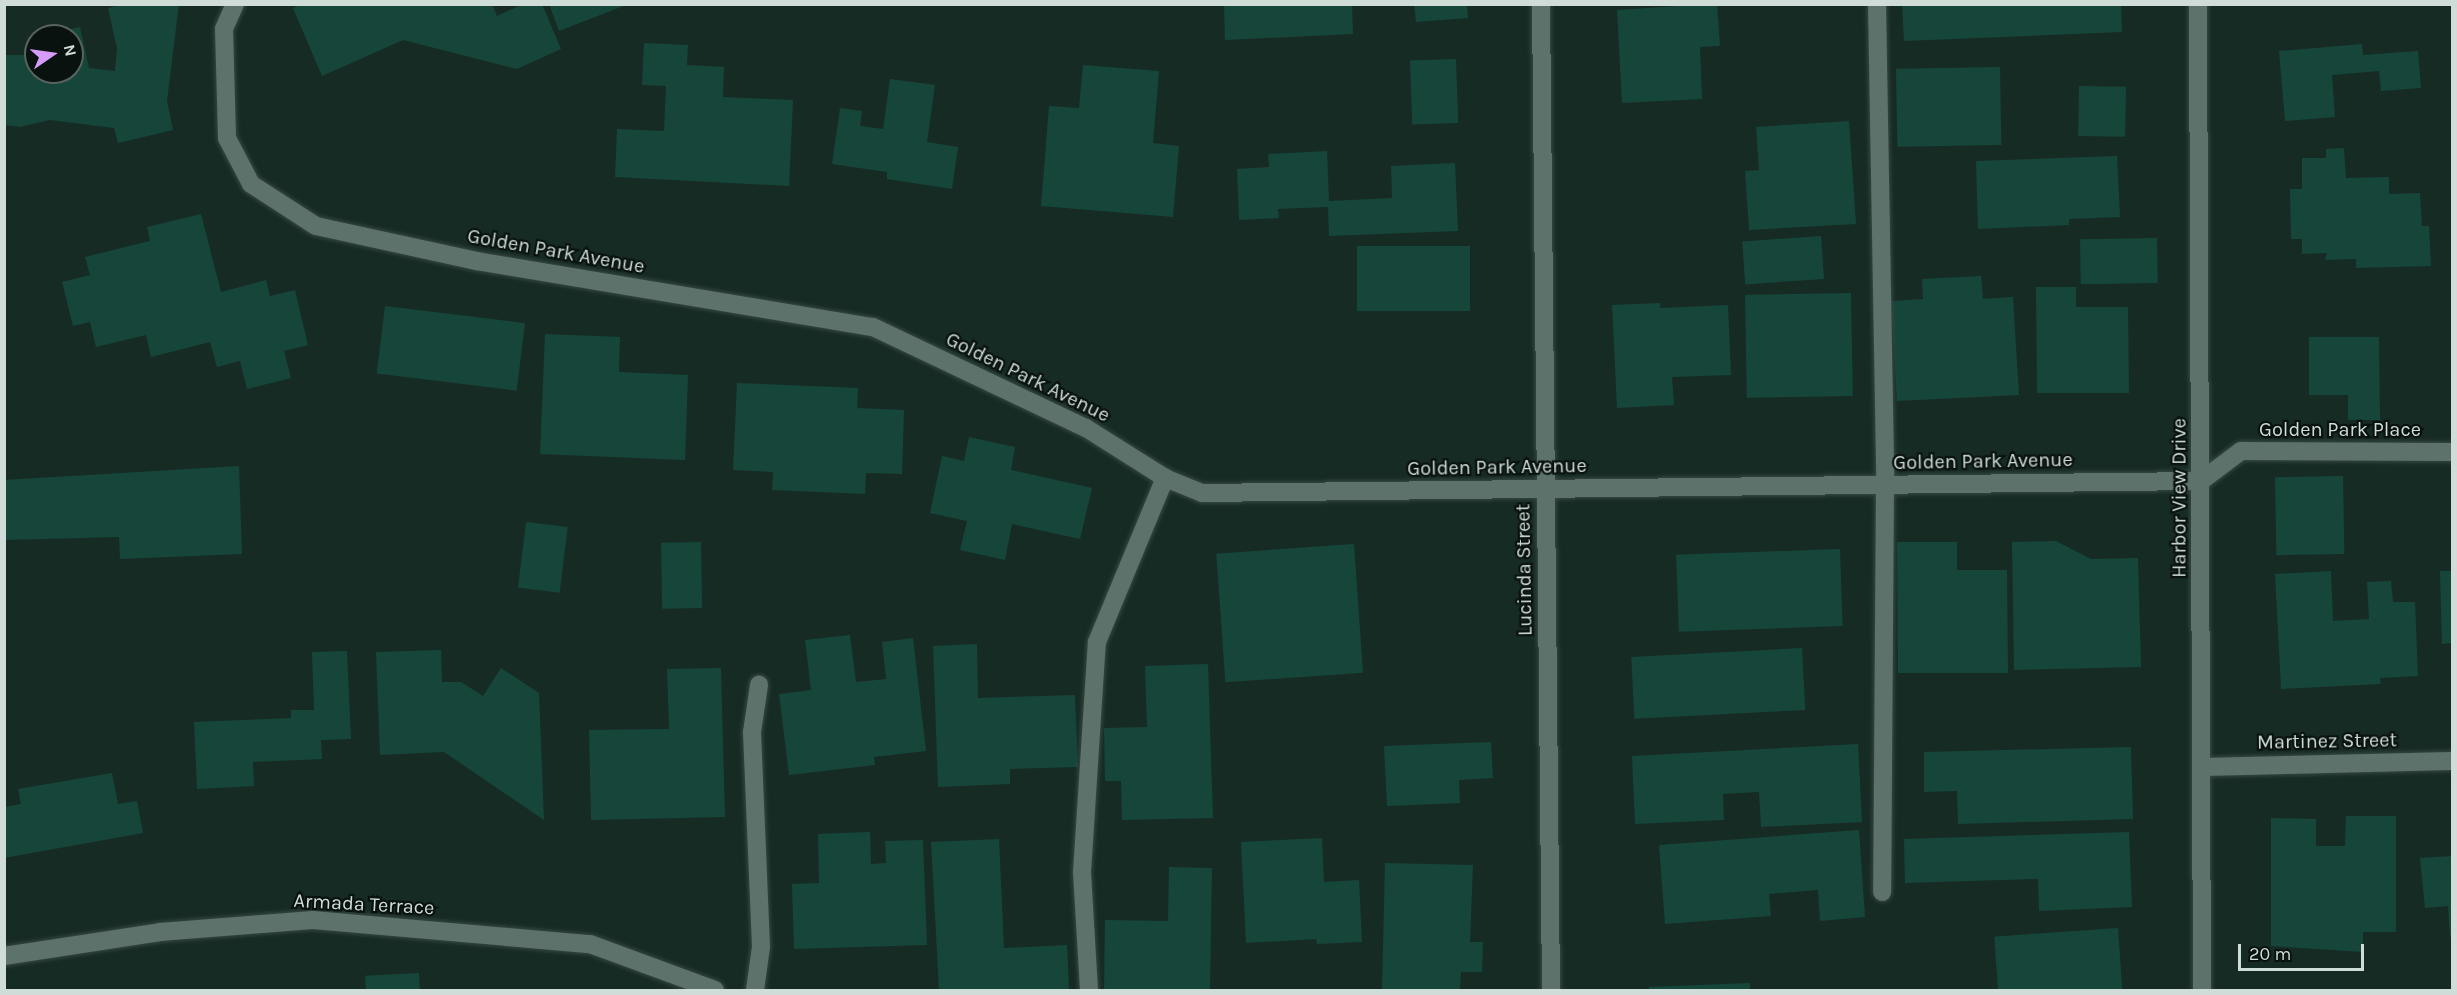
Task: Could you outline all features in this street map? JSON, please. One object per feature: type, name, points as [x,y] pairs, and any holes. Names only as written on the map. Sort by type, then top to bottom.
[{"type":"street","name":"Golden Park Avenue","points":[[235,4],[224,29],[227,138],[251,184],[316,226],[477,261],[873,327],[1086,428],[1165,478],[1202,493],[2201,481]]},
{"type":"street","name":"Lucinda Street","points":[[1540,4],[1551,990]]},
{"type":"street","points":[[1877,4],[1885,485],[1882,892]]},
{"type":"street","name":"Harbor View Drive","points":[[2198,4],[2202,990]]},
{"type":"street","name":"Golden Park Place","points":[[2201,481],[2241,451],[2452,452]]},
{"type":"street","points":[[1089,990],[1082,872],[1097,642],[1165,478]]},
{"type":"street","points":[[755,990],[761,947],[752,732],[759,686]]},
{"type":"street","name":"Martinez Street","points":[[2202,767],[2452,761]]},
{"type":"street","name":"Armada Terrace","points":[[4,956],[160,932],[313,920],[590,944],[715,990]]},
{"type":"building","points":[[125,4],[179,4],[167,101],[173,130],[118,143],[114,128],[50,120],[20,127],[4,125],[4,55],[24,55],[24,84],[84,84],[84,45],[89,68],[115,71],[117,48],[108,8]]},
{"type":"building","points":[[302,4],[492,4],[497,16],[523,4],[542,4],[561,49],[517,69],[403,40],[322,76],[293,8]]},
{"type":"building","points":[[549,4],[626,4],[626,5],[559,31]]},
{"type":"building","points":[[1224,4],[1352,4],[1353,34],[1225,40]]},
{"type":"building","points":[[1414,4],[1467,4],[1468,18],[1416,22]]},
{"type":"building","points":[[1717,4],[1720,46],[1700,47],[1702,99],[1622,103],[1617,10]]},
{"type":"building","points":[[1902,4],[2121,4],[2122,32],[1904,41]]},
{"type":"building","points":[[644,43],[688,45],[687,65],[724,67],[723,97],[793,100],[789,186],[615,177],[617,129],[664,131],[666,86],[642,85]]},
{"type":"building","points":[[2362,44],[2363,55],[2418,51],[2421,88],[2381,91],[2379,71],[2332,75],[2335,117],[2285,121],[2279,51]]},
{"type":"building","points":[[1456,59],[1458,123],[1412,125],[1410,61]]},
{"type":"building","points":[[1083,65],[1159,71],[1153,143],[1179,146],[1173,217],[1041,206],[1049,106],[1079,108]]},
{"type":"building","points":[[2000,67],[2001,145],[1897,147],[1896,69]]},
{"type":"building","points":[[890,79],[935,85],[927,142],[958,147],[952,189],[887,179],[887,172],[832,164],[840,108],[862,111],[860,126],[883,129]]},
{"type":"building","points":[[2079,86],[2126,87],[2125,137],[2078,136]]},
{"type":"building","points":[[1849,121],[1856,224],[1749,230],[1745,171],[1759,170],[1756,127]]},
{"type":"building","points":[[2344,148],[2346,178],[2389,177],[2389,194],[2420,193],[2422,226],[2429,226],[2431,266],[2356,268],[2356,259],[2325,260],[2327,253],[2302,254],[2302,239],[2291,239],[2290,189],[2302,189],[2302,158],[2326,158],[2326,149]]},
{"type":"building","points":[[1327,151],[1329,201],[1392,198],[1391,166],[1455,163],[1458,231],[1329,236],[1328,207],[1278,209],[1279,218],[1239,220],[1237,169],[1269,167],[1268,154]]},
{"type":"building","points":[[2117,156],[2120,217],[2069,219],[2069,225],[1978,229],[1976,161]]},
{"type":"building","points":[[201,214],[221,292],[266,280],[270,296],[295,290],[308,345],[284,351],[291,378],[247,389],[240,361],[217,367],[210,342],[151,357],[146,335],[96,347],[90,322],[73,326],[62,282],[90,275],[85,257],[150,241],[147,227]]},
{"type":"building","points":[[1821,236],[1824,279],[1745,284],[1742,242]]},
{"type":"building","points":[[2157,238],[2158,283],[2081,284],[2080,239]]},
{"type":"building","points":[[1357,246],[1470,246],[1470,311],[1357,311]]},
{"type":"building","points":[[1981,276],[1983,299],[2013,297],[2019,395],[1897,401],[1891,301],[1923,299],[1922,279]]},
{"type":"building","points":[[2036,287],[2076,287],[2076,307],[2128,307],[2129,393],[2037,393]]},
{"type":"building","points":[[1851,293],[1853,396],[1747,398],[1745,295]]},
{"type":"building","points":[[1660,303],[1660,308],[1728,305],[1731,375],[1672,377],[1674,405],[1617,408],[1612,305]]},
{"type":"building","points":[[385,306],[525,323],[517,391],[377,373]]},
{"type":"building","points":[[545,334],[620,337],[619,372],[688,375],[685,460],[540,454]]},
{"type":"building","points":[[2309,337],[2379,337],[2380,420],[2348,420],[2348,395],[2309,395]]},
{"type":"building","points":[[737,383],[858,388],[857,408],[904,410],[902,474],[866,473],[865,494],[772,490],[773,472],[733,470]]},
{"type":"building","points":[[969,437],[1015,447],[1011,470],[1092,488],[1080,539],[1012,524],[1005,560],[960,550],[967,521],[930,513],[942,456],[964,461]]},
{"type":"building","points":[[239,466],[242,554],[120,559],[119,537],[4,540],[4,480]]},
{"type":"building","points":[[2343,476],[2344,554],[2276,555],[2275,477]]},
{"type":"building","points":[[526,522],[568,527],[560,593],[518,588]]},
{"type":"building","points":[[2056,541],[2091,559],[2138,558],[2141,667],[2014,670],[2012,542]]},
{"type":"building","points":[[701,542],[702,608],[662,609],[661,543]]},
{"type":"building","points":[[1897,542],[1957,542],[1957,570],[2007,570],[2008,673],[1898,673]]},
{"type":"building","points":[[1354,544],[1363,673],[1225,682],[1216,554]]},
{"type":"building","points":[[1840,549],[1843,626],[1679,632],[1676,555]]},
{"type":"building","points":[[2331,571],[2333,621],[2369,619],[2367,582],[2391,581],[2393,602],[2415,602],[2418,676],[2380,678],[2381,684],[2281,689],[2275,574]]},
{"type":"building","points":[[2440,571],[2452,571],[2452,643],[2442,644]]},
{"type":"building","points":[[850,635],[856,682],[886,679],[882,642],[913,638],[926,751],[874,757],[875,765],[789,775],[779,694],[811,690],[805,640]]},
{"type":"building","points":[[977,644],[978,698],[1075,695],[1078,767],[1010,769],[1010,784],[938,787],[933,646]]},
{"type":"building","points":[[1802,648],[1805,710],[1634,719],[1631,657]]},
{"type":"building","points":[[441,650],[442,682],[461,682],[483,696],[501,668],[539,693],[544,820],[444,752],[380,755],[376,652]]},
{"type":"building","points":[[347,651],[351,739],[321,740],[322,759],[253,762],[254,786],[197,789],[194,722],[291,718],[291,710],[314,710],[312,652]]},
{"type":"building","points":[[1208,664],[1213,818],[1122,820],[1121,781],[1105,781],[1104,728],[1147,727],[1145,666]]},
{"type":"building","points":[[721,668],[725,817],[591,820],[589,730],[669,729],[667,669]]},
{"type":"building","points":[[1491,742],[1493,778],[1459,780],[1460,803],[1387,806],[1384,746]]},
{"type":"building","points":[[1858,744],[1862,822],[1761,827],[1759,792],[1723,794],[1724,820],[1635,824],[1632,756]]},
{"type":"building","points":[[2131,747],[2133,819],[1958,824],[1957,791],[1924,792],[1924,752]]},
{"type":"building","points":[[112,773],[118,804],[137,801],[143,833],[4,858],[4,807],[21,804],[18,789]]},
{"type":"building","points":[[2346,816],[2396,816],[2396,932],[2363,932],[2363,952],[2271,946],[2271,818],[2316,819],[2316,846],[2345,846]]},
{"type":"building","points":[[1859,830],[1865,917],[1820,921],[1818,890],[1769,894],[1771,916],[1665,924],[1659,845]]},
{"type":"building","points":[[870,832],[871,864],[886,863],[885,841],[923,840],[927,945],[794,949],[792,884],[819,883],[818,834]]},
{"type":"building","points":[[2129,832],[2132,907],[2039,911],[2038,879],[1905,883],[1904,839]]},
{"type":"building","points":[[1322,838],[1324,882],[1359,880],[1362,942],[1317,944],[1316,939],[1246,943],[1241,842]]},
{"type":"building","points":[[999,839],[1004,948],[1067,945],[1069,990],[939,990],[931,842]]},
{"type":"building","points":[[2452,856],[2452,937],[2450,937],[2448,906],[2425,908],[2420,858]]},
{"type":"building","points":[[1385,863],[1473,865],[1470,942],[1483,942],[1482,972],[1461,972],[1460,990],[1382,990]]},
{"type":"building","points":[[1169,867],[1212,868],[1210,990],[1104,990],[1105,920],[1168,921]]},
{"type":"building","points":[[2118,928],[2122,990],[1998,990],[1994,937]]},
{"type":"building","points":[[419,973],[420,990],[366,990],[365,976]]},
{"type":"building","points":[[1750,983],[1750,990],[1649,990],[1649,987]]}]
